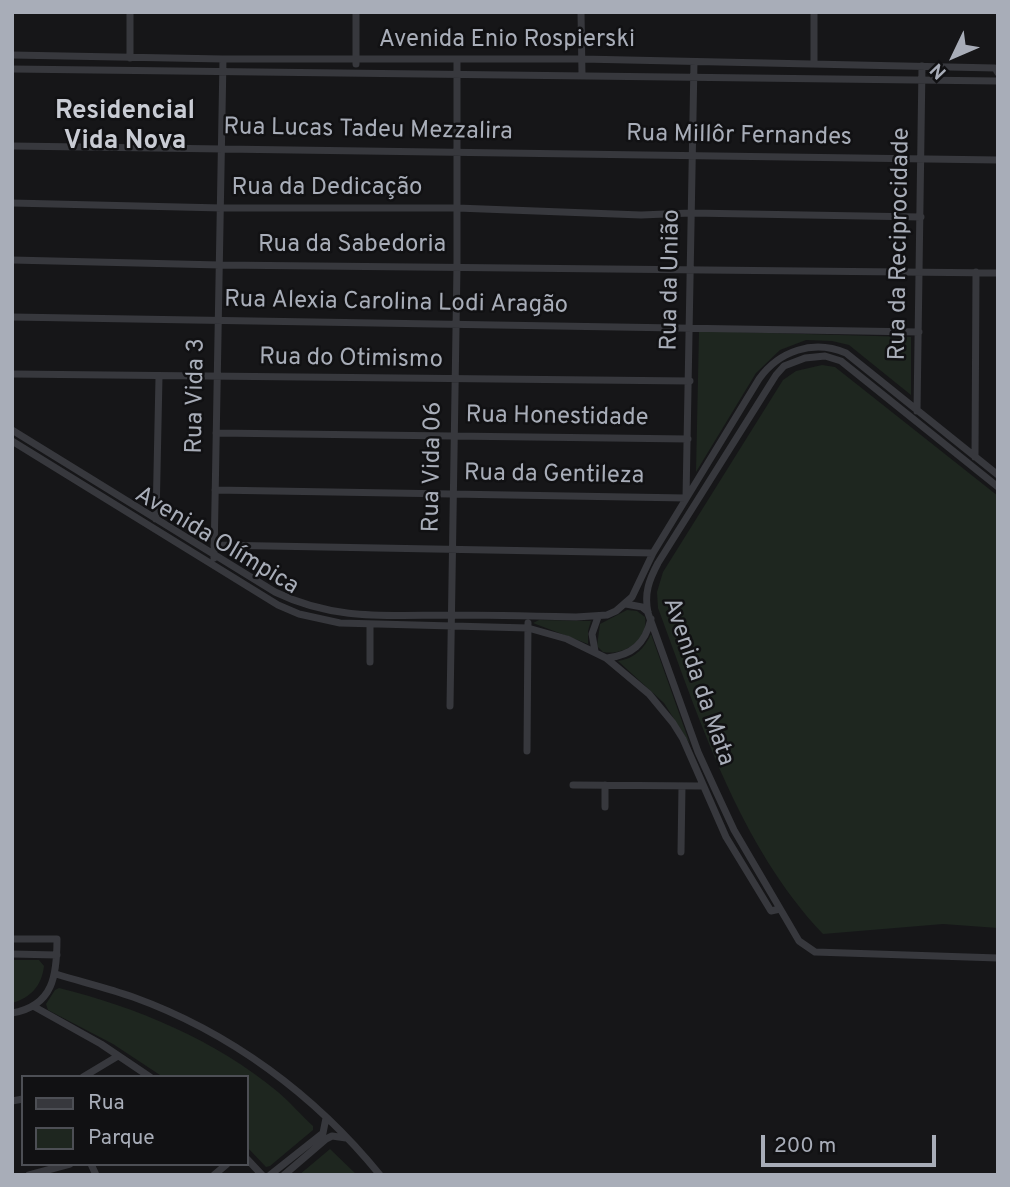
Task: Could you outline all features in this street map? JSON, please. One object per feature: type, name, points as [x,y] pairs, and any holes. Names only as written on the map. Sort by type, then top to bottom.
[{"type":"street","points":[[130,12],[130,58]]},
{"type":"street","points":[[356,12],[356,73]]},
{"type":"street","points":[[814,12],[814,64]]},
{"type":"street","points":[[582,15],[582,75]]},
{"type":"street","name":"Avenida Enio Rospierski","points":[[12,55],[223,60],[582,60],[814,64],[995,68],[998,73]]},
{"type":"street","name":"Rua Vida 3","points":[[214,565],[223,60]]},
{"type":"street","name":"Rua Vida 06","points":[[450,706],[457,266],[457,61]]},
{"type":"street","name":"Rua da União","points":[[685,497],[690,382],[694,62]]},
{"type":"street","name":"Rua da Reciprocidade","points":[[917,422],[922,66]]},
{"type":"street","name":"Avenida Enio Rospierski","points":[[12,69],[998,82]]},
{"type":"street","name":"Rua Lucas Tadeu Mezzalira","points":[[12,146],[556,153]]},
{"type":"street","name":"Rua Millôr Fernandes","points":[[556,153],[998,160]]},
{"type":"street","name":"Rua da Dedicação","points":[[12,203],[222,208],[457,208],[641,215],[691,213],[921,216]]},
{"type":"street","name":"Rua da Sabedoria","points":[[12,260],[220,265],[998,273]]},
{"type":"street","points":[[975,457],[976,272]]},
{"type":"street","name":"Rua Alexia Carolina Lodi Aragão","points":[[12,317],[919,332]]},
{"type":"street","name":"Avenida da Mata","points":[[542,616],[598,617],[617,611],[626,604],[634,594],[653,553],[685,497],[759,379],[768,367],[787,353],[832,348],[846,353],[998,475]]},
{"type":"street","name":"Avenida da Mata","points":[[543,631],[606,658],[634,679],[668,716],[682,739],[726,837],[771,911],[780,909],[734,830],[703,763],[650,616],[646,590],[653,573],[755,406],[785,366],[805,358],[825,356],[848,366],[998,487]]},
{"type":"street","name":"Rua do Otimismo","points":[[12,374],[690,382]]},
{"type":"street","points":[[154,528],[159,376]]},
{"type":"street","name":"Avenida Olímpica","points":[[12,430],[275,592],[315,609],[377,615],[542,616]]},
{"type":"street","name":"Rua Honestidade","points":[[216,433],[688,439]]},
{"type":"street","name":"Avenida Olímpica","points":[[12,441],[278,605],[299,614],[331,622],[370,625],[451,624],[543,631]]},
{"type":"street","name":"Rua da Gentileza","points":[[215,490],[685,497]]},
{"type":"street","points":[[214,545],[653,553]]},
{"type":"street","points":[[606,658],[625,655],[645,637],[650,616],[642,607],[626,604]]},
{"type":"street","points":[[527,751],[528,616]]},
{"type":"street","points":[[594,651],[593,627],[598,617]]},
{"type":"street","points":[[370,625],[370,662]]},
{"type":"street","points":[[573,785],[702,786]]},
{"type":"street","points":[[605,785],[605,807]]},
{"type":"street","points":[[681,852],[682,786]]},
{"type":"street","points":[[780,909],[799,941],[815,951],[998,958]]},
{"type":"street","points":[[12,939],[57,939],[56,974],[47,992],[33,1006],[12,1013]]},
{"type":"street","points":[[12,954],[57,955]]},
{"type":"street","points":[[56,974],[136,998],[215,1034],[264,1065],[326,1118],[380,1175]]},
{"type":"street","points":[[33,1006],[147,1075]]},
{"type":"street","points":[[86,1075],[118,1055]]},
{"type":"street","points":[[271,1175],[323,1133],[326,1118]]},
{"type":"street","points":[[284,1175],[326,1139],[332,1136],[346,1138]]},
{"type":"street","points":[[248,1160],[262,1175]]},
{"type":"street","points":[[29,1175],[63,1166]]},
{"type":"green space","points":[[699,331],[911,337],[911,395],[849,345],[806,340],[780,350],[756,373],[696,472]]},
{"type":"green space","points":[[822,365],[835,367],[998,496],[998,928],[943,924],[823,934],[794,899],[745,822],[707,737],[658,608],[657,592],[663,572],[783,380],[796,371]]},
{"type":"green space","points":[[627,610],[637,611],[645,617],[643,633],[627,649],[603,652],[597,646],[600,624]]},
{"type":"green space","points":[[539,620],[591,621],[588,644],[533,623]]},
{"type":"green space","points":[[651,634],[690,744],[664,703],[618,661],[638,652]]},
{"type":"green space","points":[[12,960],[39,960],[44,966],[41,979],[34,990],[25,998],[12,1003]]},
{"type":"green space","points":[[59,988],[117,1005],[202,1041],[254,1073],[278,1092],[313,1126],[313,1130],[266,1167],[248,1148],[248,1075],[160,1075],[113,1044],[48,1010],[46,1004]]},
{"type":"green space","points":[[330,1149],[357,1175],[299,1175]]},
{"type":"district","name":"Residencial Vida Nova","points":[[125,128]]}]
